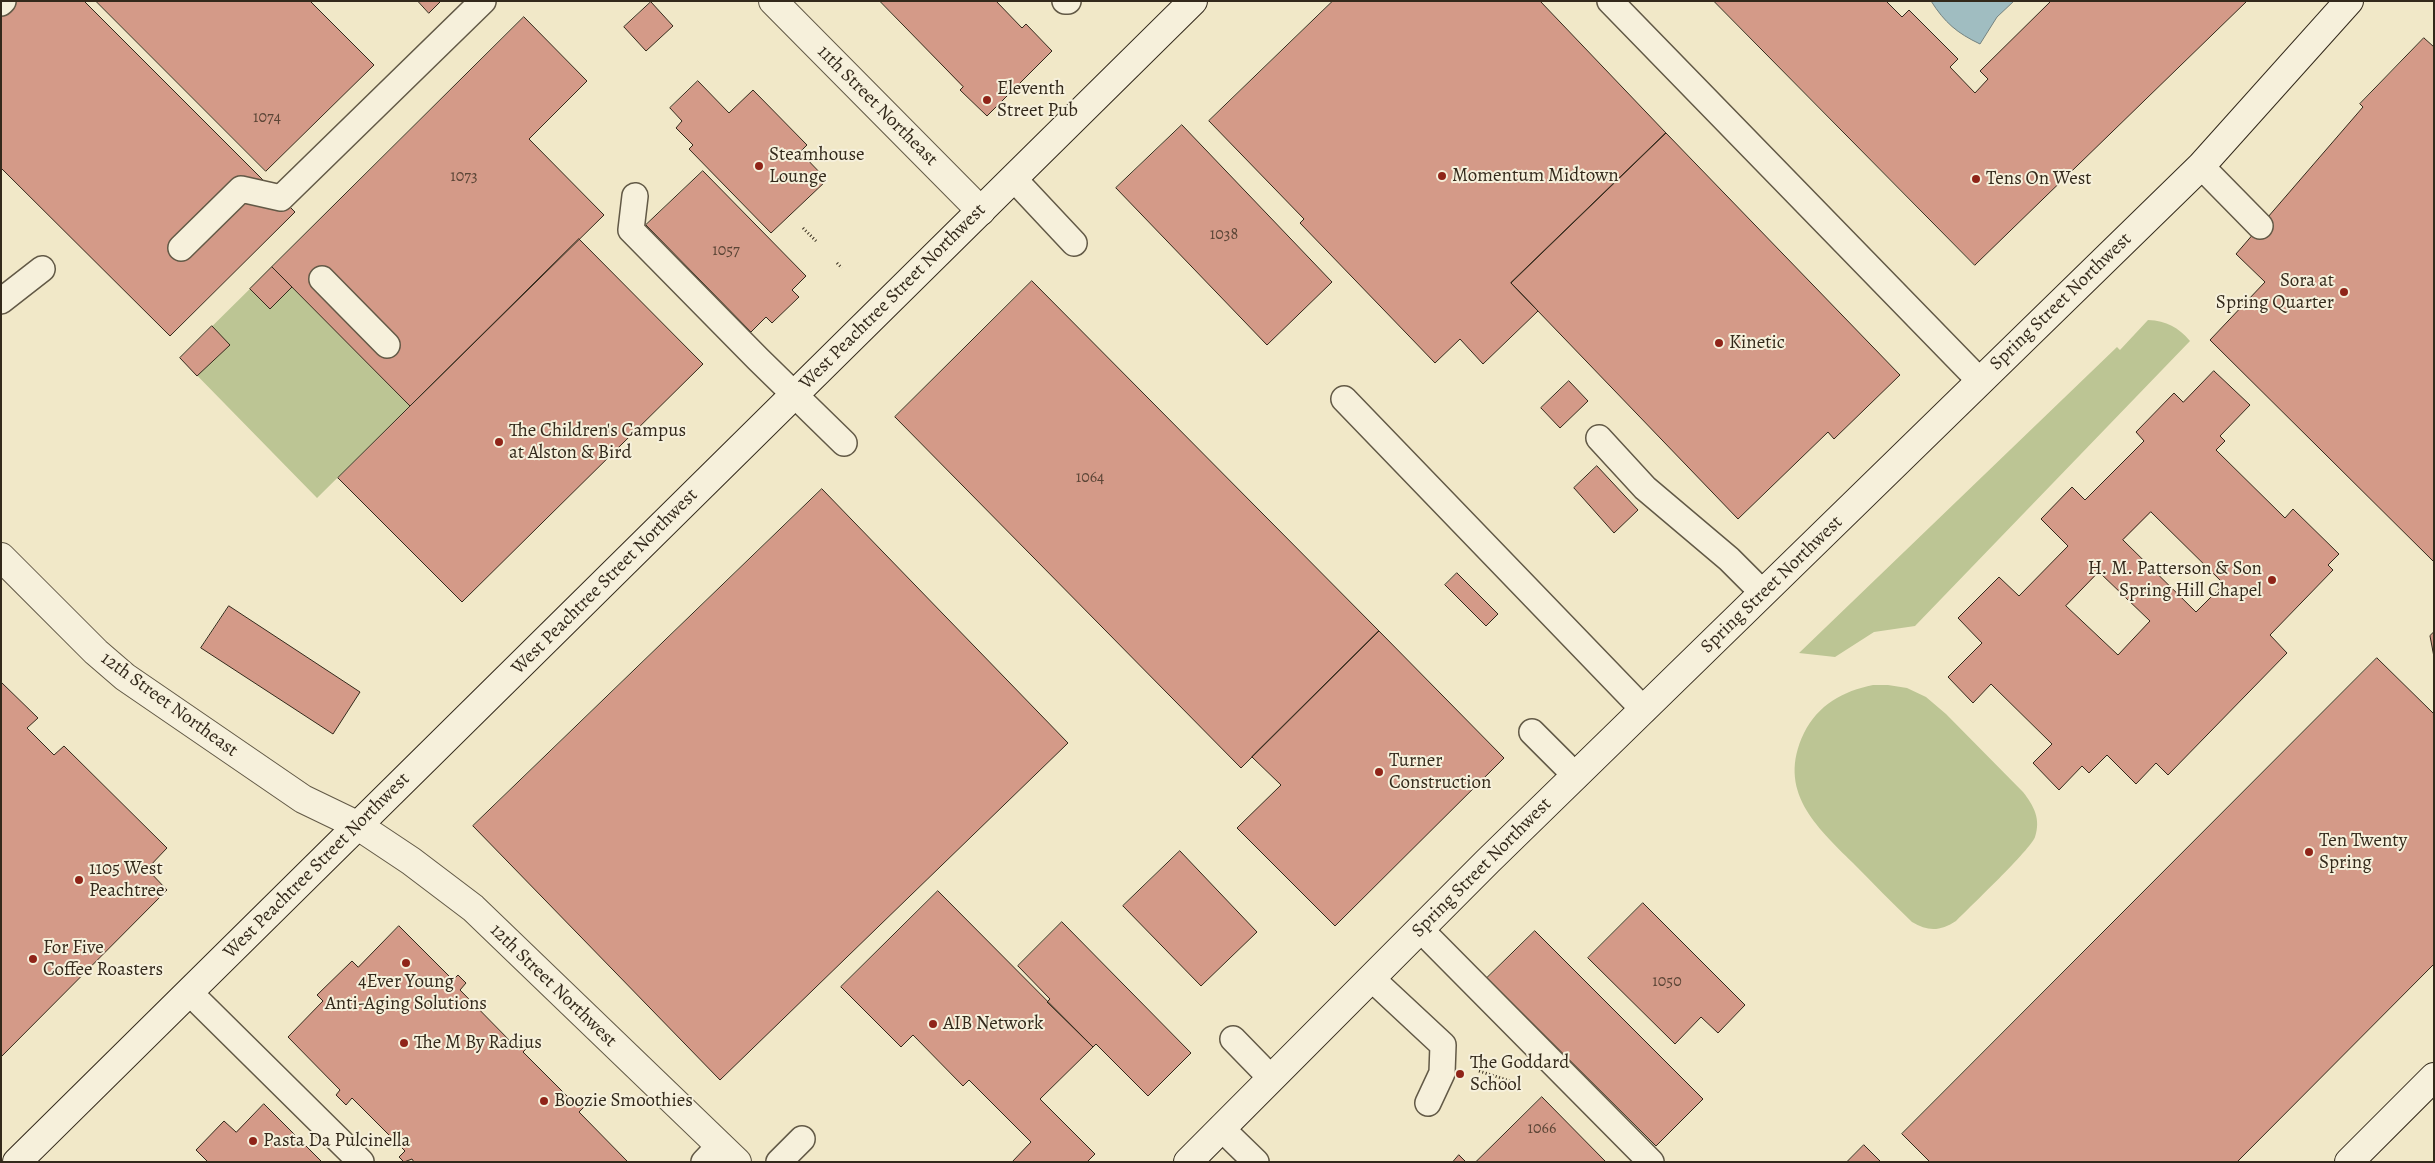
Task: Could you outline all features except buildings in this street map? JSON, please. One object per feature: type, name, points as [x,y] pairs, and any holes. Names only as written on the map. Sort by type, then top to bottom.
[{"type":"main road","name":"11th Street Northeast","points":[[773,1],[981,210]]},
{"type":"main road","name":"West Peachtree Street Northwest","points":[[17,1162],[1193,1]]},
{"type":"main road","name":"Spring Street Northwest","points":[[1188,1162],[1420,929],[2201,166],[2349,1]]},
{"type":"main road","name":"12th Street Northeast","points":[[1,558],[96,652],[125,677],[303,798],[357,825]]},
{"type":"main road","name":"12th Street Northwest","points":[[357,825],[411,861],[473,908],[720,1156]]},
{"type":"main road","points":[[2349,1162],[2434,1077]]},
{"type":"lane","points":[[181,248],[240,189],[282,198],[483,1]]},
{"type":"lane","points":[[1610,1],[1980,381]]},
{"type":"lane","points":[[2201,166],[2260,226]]},
{"type":"lane","points":[[1014,179],[1074,243]]},
{"type":"lane","points":[[636,196],[631,230],[844,443]]},
{"type":"lane","points":[[1,301],[42,269]]},
{"type":"lane","points":[[322,279],[387,345]]},
{"type":"lane","points":[[1344,399],[1644,710]]},
{"type":"lane","points":[[1599,438],[1645,488],[1729,560],[1763,593]]},
{"type":"lane","points":[[1532,732],[1576,776]]},
{"type":"lane","points":[[1420,929],[1652,1162]]},
{"type":"lane","points":[[1371,978],[1443,1045],[1442,1073],[1428,1103]]},
{"type":"lane","points":[[190,992],[361,1162]]},
{"type":"lane","points":[[1233,1039],[1271,1078]]},
{"type":"lane","points":[[1221,1128],[1256,1162]]},
{"type":"lane","points":[[779,1162],[802,1139]]},
{"type":"path","points":[[803,228],[816,242]]},
{"type":"path","points":[[837,263],[842,268]]},
{"type":"green space","points":[[272,267],[410,406],[317,498],[180,358]]},
{"type":"green space","points":[[2148,320],[2172,326],[2190,341],[1915,626],[1874,632],[1835,657],[1799,653],[2117,347],[2120,350]]},
{"type":"green space","points":[[1873,685],[1907,688],[1926,697],[1946,714],[2023,792],[2030,802],[2037,819],[2037,830],[2031,844],[1956,921],[1945,927],[1929,929],[1912,922],[1826,835],[1804,806],[1797,790],[1795,773],[1797,754],[1804,733],[1810,723],[1824,707],[1842,695]]},
{"type":"water","points":[[1931,1],[2014,1],[1997,17],[1980,44],[1952,27]]},
{"type":"place","name":"Eleventh Street Pub","points":[[987,100]]},
{"type":"place","name":"Steamhouse Lounge","points":[[759,166]]},
{"type":"place","name":"Momentum Midtown","points":[[1442,176]]},
{"type":"place","name":"Tens On West","points":[[1976,179]]},
{"type":"place","name":"Sora at Spring Quarter","points":[[2344,292]]},
{"type":"place","name":"Kinetic","points":[[1719,343]]},
{"type":"place","name":"The Children's Campus at Alston & Bird","points":[[499,442]]},
{"type":"place","name":"H. M. Patterson & Son Spring Hill Chapel","points":[[2272,580]]},
{"type":"place","name":"Turner Construction","points":[[1379,772]]},
{"type":"place","name":"Ten Twenty Spring","points":[[2309,852]]},
{"type":"place","name":"1105 West Peachtree","points":[[79,880]]},
{"type":"place","name":"For Five Coffee Roasters","points":[[33,959]]},
{"type":"place","name":"4Ever Young Anti-Aging Solutions","points":[[406,963]]},
{"type":"place","name":"AIB Network","points":[[933,1024]]},
{"type":"place","name":"The M By Radius","points":[[404,1043]]},
{"type":"place","name":"The Goddard School","points":[[1460,1074]]},
{"type":"place","name":"Boozie Smoothies","points":[[544,1101]]},
{"type":"place","name":"Pasta Da Pulcinella","points":[[253,1141]]}]
